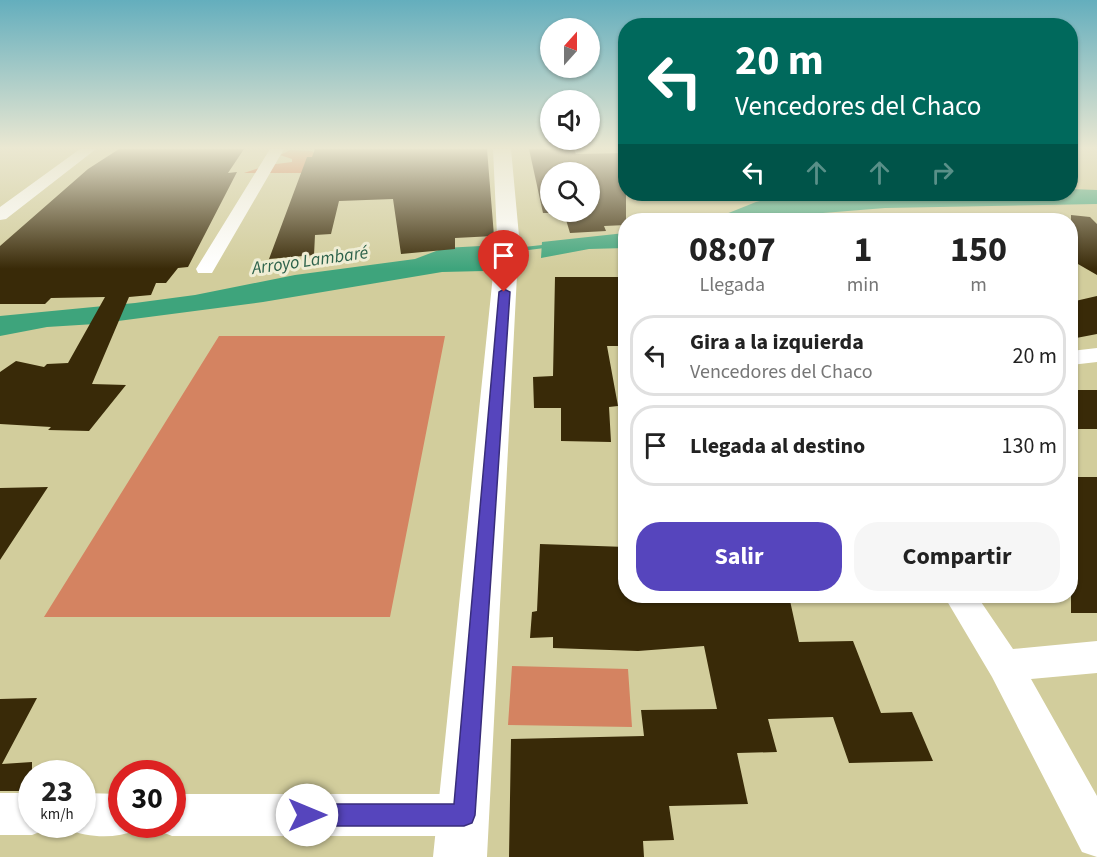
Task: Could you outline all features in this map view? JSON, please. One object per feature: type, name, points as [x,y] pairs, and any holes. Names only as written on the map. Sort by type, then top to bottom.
[{"type":"street","points":[[0,215],[35,189]]},
{"type":"street","points":[[205,269],[252,189]]},
{"type":"street","points":[[460,857],[507,250],[504,189]]},
{"type":"street","points":[[1078,357],[1097,355]]},
{"type":"street","points":[[964,603],[1004,666],[1097,837]]},
{"type":"street","points":[[1004,666],[1097,657]]},
{"type":"street","points":[[0,814],[18,814]]},
{"type":"street","points":[[186,815],[464,815]]},
{"type":"shaded area","points":[[1078,189],[1097,190],[1097,204],[885,208],[823,213],[728,213],[756,202],[1078,201]]},
{"type":"shaded area","points":[[618,234],[618,248],[589,249],[541,258],[542,242]]},
{"type":"shaded area","points":[[481,246],[484,271],[442,272],[263,302],[95,324],[47,327],[0,336],[0,316],[195,295],[295,275],[415,259],[444,248]]},
{"type":"shaded area","points":[[219,336],[445,336],[390,617],[44,617]]},
{"type":"shaded area","points":[[512,666],[628,669],[632,727],[508,725]]},
{"type":"building","points":[[65,189],[228,189],[188,267],[178,268],[166,283],[156,283],[151,295],[129,297],[92,384],[126,385],[89,431],[48,430],[51,427],[0,424],[0,372],[16,361],[44,367],[47,364],[68,363],[105,297],[51,298],[45,304],[0,304],[0,246]]},
{"type":"building","points":[[295,189],[490,189],[494,236],[455,238],[455,249],[401,254],[393,199],[339,201],[331,234],[315,235],[314,255],[269,259]]},
{"type":"building","points":[[600,189],[618,189],[618,201],[626,201],[626,213],[618,213],[618,225],[604,226],[606,231],[570,233],[567,222],[600,222]]},
{"type":"building","points":[[1078,216],[1090,217],[1097,224],[1097,275],[1078,264]]},
{"type":"building","points":[[555,277],[618,277],[618,346],[607,346],[618,406],[609,407],[611,442],[561,441],[561,408],[534,408],[533,377],[553,376]]},
{"type":"building","points":[[1097,296],[1097,334],[1078,338],[1078,300]]},
{"type":"building","points":[[1078,390],[1097,390],[1097,429],[1078,429]]},
{"type":"building","points":[[1078,477],[1097,477],[1097,613],[1071,613],[1071,603],[1078,603]]},
{"type":"building","points":[[48,487],[0,560],[0,488]]},
{"type":"building","points":[[540,544],[618,547],[618,603],[791,603],[799,642],[853,641],[881,713],[912,712],[933,761],[849,763],[833,717],[768,719],[777,752],[737,753],[748,804],[669,806],[674,840],[643,841],[644,857],[509,857],[511,739],[644,736],[641,710],[717,709],[704,646],[638,651],[553,648],[553,637],[530,638],[532,612],[537,611]]},
{"type":"building","points":[[37,698],[2,764],[18,763],[18,791],[0,791],[0,699]]},
{"type":"waterway","name":"Arroyo Lambaré","points":[[470,255],[551,246]]},
{"type":"route","points":[[307,815],[464,815],[504,292]]}]
